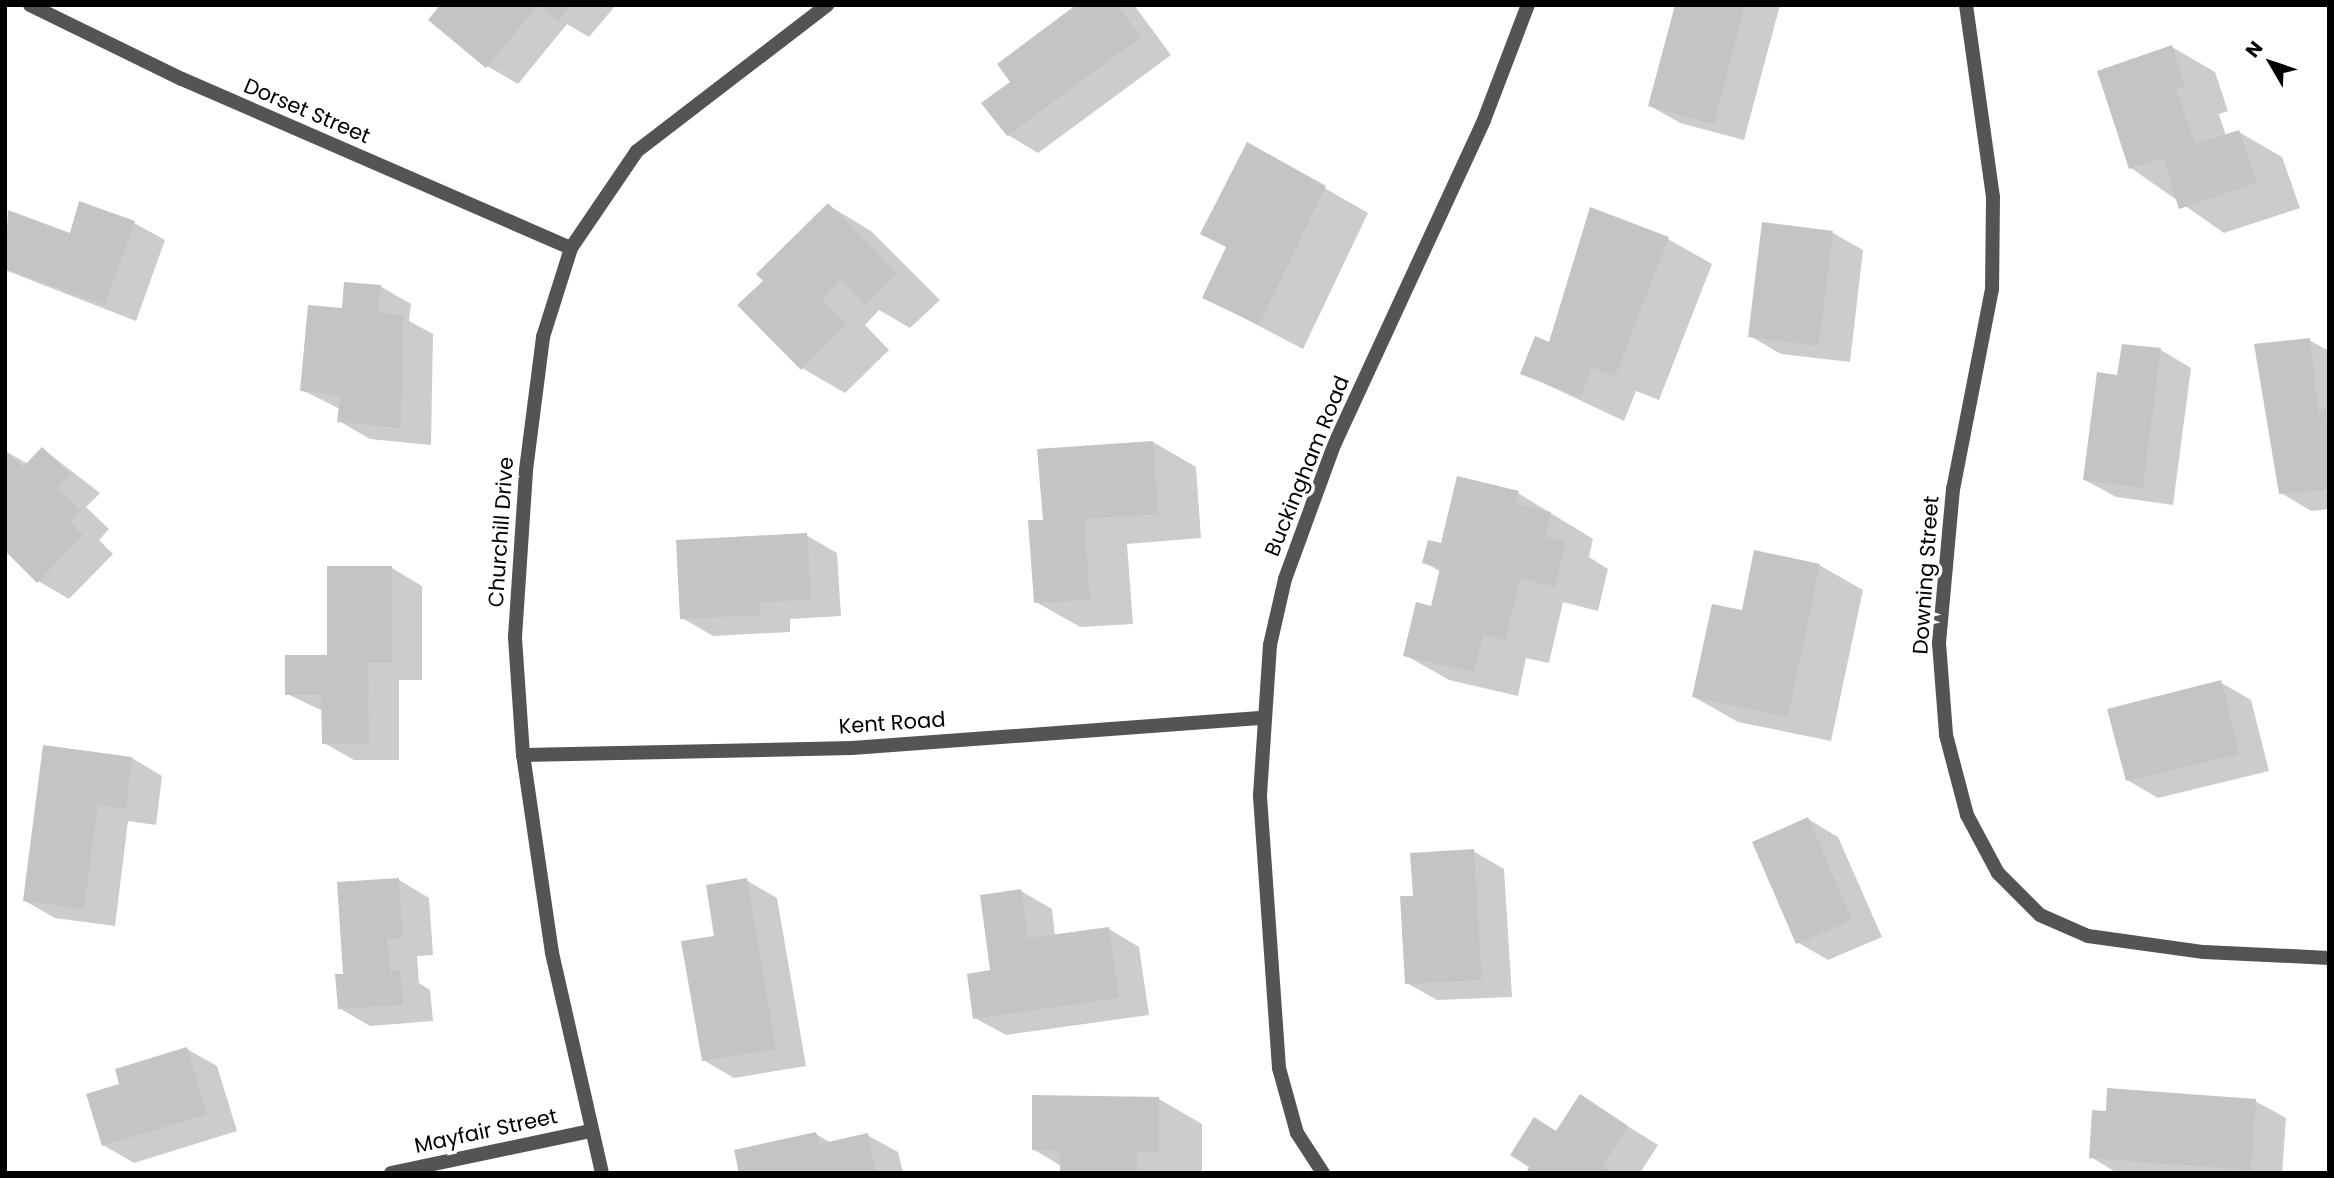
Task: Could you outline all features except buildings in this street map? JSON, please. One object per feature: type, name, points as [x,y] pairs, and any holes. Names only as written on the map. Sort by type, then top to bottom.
[{"type":"street","name":"Dorset Street","points":[[30,5],[182,79],[571,247]]},
{"type":"street","name":"Churchill Drive","points":[[602,1173],[590,1131],[552,953],[523,755],[515,637],[526,470],[544,337],[571,247],[637,152],[827,5]]},
{"type":"street","name":"Buckingham Road","points":[[1323,1173],[1297,1133],[1279,1068],[1263,870],[1263,718],[1270,645],[1305,516],[1484,120],[1528,5]]},
{"type":"street","name":"Downing Street","points":[[1966,5],[1993,197],[1992,289],[1953,489],[1939,643],[1946,735],[1967,815],[1998,873],[2031,906],[2088,936],[2204,952],[2329,958]]},
{"type":"street","name":"Kent Road","points":[[523,755],[852,748],[1263,718]]},
{"type":"street","name":"Mayfair Street","points":[[391,1173],[590,1131]]}]
